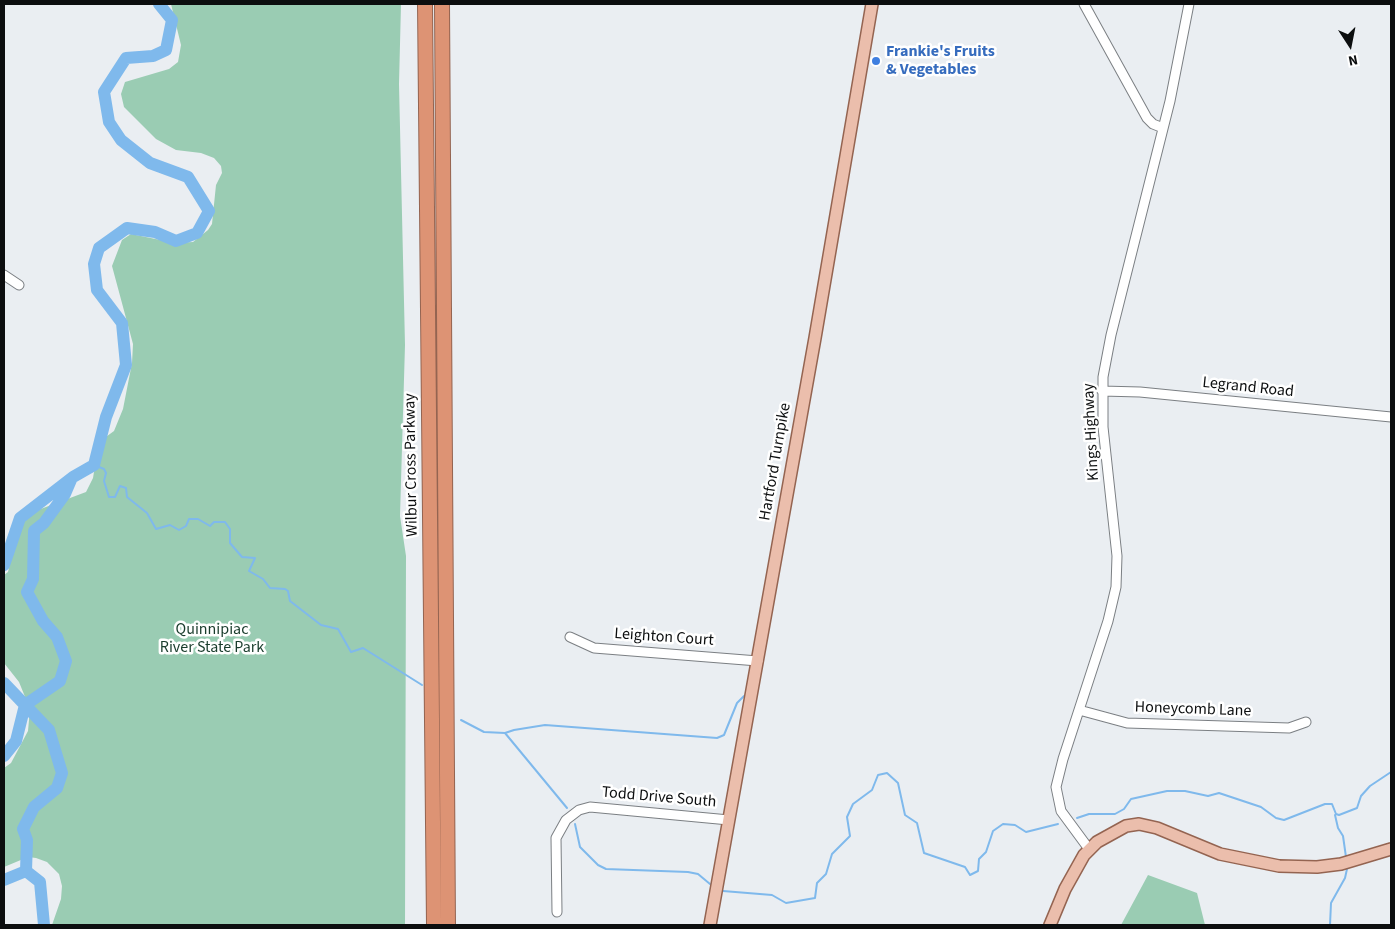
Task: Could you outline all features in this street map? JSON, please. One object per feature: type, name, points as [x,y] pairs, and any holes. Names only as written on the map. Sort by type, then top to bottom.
[{"type":"highway","name":"Wilbur Cross Parkway","points":[[425,4],[434,925]]},
{"type":"highway","name":"Wilbur Cross Parkway","points":[[442,4],[448,925]]},
{"type":"main road","name":"Hartford Turnpike","points":[[710,925],[758,661],[872,4]]},
{"type":"main road","points":[[1050,925],[1070,878],[1089,849],[1119,828],[1139,824],[1157,828],[1220,854],[1279,866],[1311,867],[1341,864],[1391,849]]},
{"type":"street","points":[[1084,4],[1147,118],[1153,124],[1163,128]]},
{"type":"street","name":"Kings Highway","points":[[1089,849],[1065,818],[1058,804],[1056,792],[1059,771],[1110,615],[1117,579],[1117,556],[1102,391],[1111,335],[1175,79],[1189,4]]},
{"type":"street","points":[[4,276],[19,285]]},
{"type":"street","name":"Legrand Road","points":[[1102,391],[1140,392],[1391,417]]},
{"type":"street","name":"Leighton Court","points":[[570,637],[594,648],[758,661]]},
{"type":"street","name":"Honeycomb Lane","points":[[1079,710],[1116,722],[1138,724],[1289,728],[1306,722]]},
{"type":"street","name":"Todd Drive South","points":[[556,912],[556,838],[566,820],[579,810],[590,807],[729,820]]},
{"type":"green space","name":"Quinnipiac River State Park","points":[[171,4],[401,4],[399,84],[405,345],[400,516],[406,556],[405,925],[52,925],[61,899],[62,886],[59,874],[47,862],[36,858],[28,857],[4,867],[4,768],[11,763],[28,731],[30,709],[19,682],[4,663],[4,575],[8,572],[11,559],[13,534],[16,528],[38,510],[86,492],[93,478],[99,442],[114,431],[123,409],[132,363],[133,344],[112,266],[122,240],[131,234],[175,243],[193,242],[208,230],[212,224],[216,185],[222,173],[221,166],[214,158],[201,153],[176,150],[156,139],[124,107],[121,94],[125,82],[169,69],[178,62],[181,45]]},
{"type":"green space","points":[[1148,875],[1197,893],[1205,925],[1121,925]]},
{"type":"waterway","points":[[4,565],[20,518],[73,477],[94,465],[106,417],[126,365],[122,323],[97,290],[94,264],[99,248],[127,228],[155,232],[176,241],[197,233],[209,211],[188,177],[150,163],[121,140],[109,122],[104,92],[126,58],[153,56],[166,50],[172,20],[159,4]]},
{"type":"waterway","points":[[94,465],[104,469],[106,473],[104,481],[109,497],[115,497],[120,486],[126,488],[127,497],[147,513],[156,529],[170,525],[179,530],[186,526],[189,519],[198,519],[210,526],[214,522],[225,522],[230,529],[230,543],[242,557],[255,558],[249,571],[263,579],[270,588],[288,591],[290,601],[321,625],[338,629],[351,652],[363,648],[422,685]]},
{"type":"waterway","points":[[26,871],[27,840],[23,829],[34,807],[57,788],[62,773],[49,730],[25,705],[60,681],[66,661],[57,637],[43,621],[27,592],[33,579],[34,531],[44,523],[65,494],[71,480]]},
{"type":"waterway","points":[[4,683],[25,705],[16,741],[4,756]]},
{"type":"waterway","points":[[505,733],[545,725],[717,738],[724,735],[737,703],[744,696]]},
{"type":"waterway","points":[[461,720],[484,732],[505,733],[567,808]]},
{"type":"waterway","points":[[1077,818],[1089,814],[1115,814],[1124,809],[1131,799],[1167,791],[1185,791],[1208,796],[1219,793],[1261,807],[1276,818],[1284,820],[1325,804],[1332,804],[1336,814],[1339,815],[1357,808],[1361,796],[1370,786],[1391,772]]},
{"type":"waterway","points":[[723,891],[772,895],[786,903],[815,898],[817,883],[826,874],[832,854],[850,836],[847,817],[853,804],[872,790],[878,775],[887,773],[898,783],[905,815],[917,823],[924,853],[965,867],[970,875],[978,871],[979,859],[986,852],[993,831],[1003,824],[1015,825],[1026,832],[1058,824]]},
{"type":"waterway","points":[[1335,815],[1338,828],[1343,836],[1346,857]]},
{"type":"waterway","points":[[575,824],[580,847],[598,865],[606,869],[688,872],[698,874],[710,884]]},
{"type":"waterway","points":[[1330,925],[1331,903],[1345,878],[1347,869]]},
{"type":"waterway","points":[[4,880],[26,871],[40,882],[44,925]]},
{"type":"place","name":"Frankie's Fruits & Vegetables","points":[[876,61]]}]
